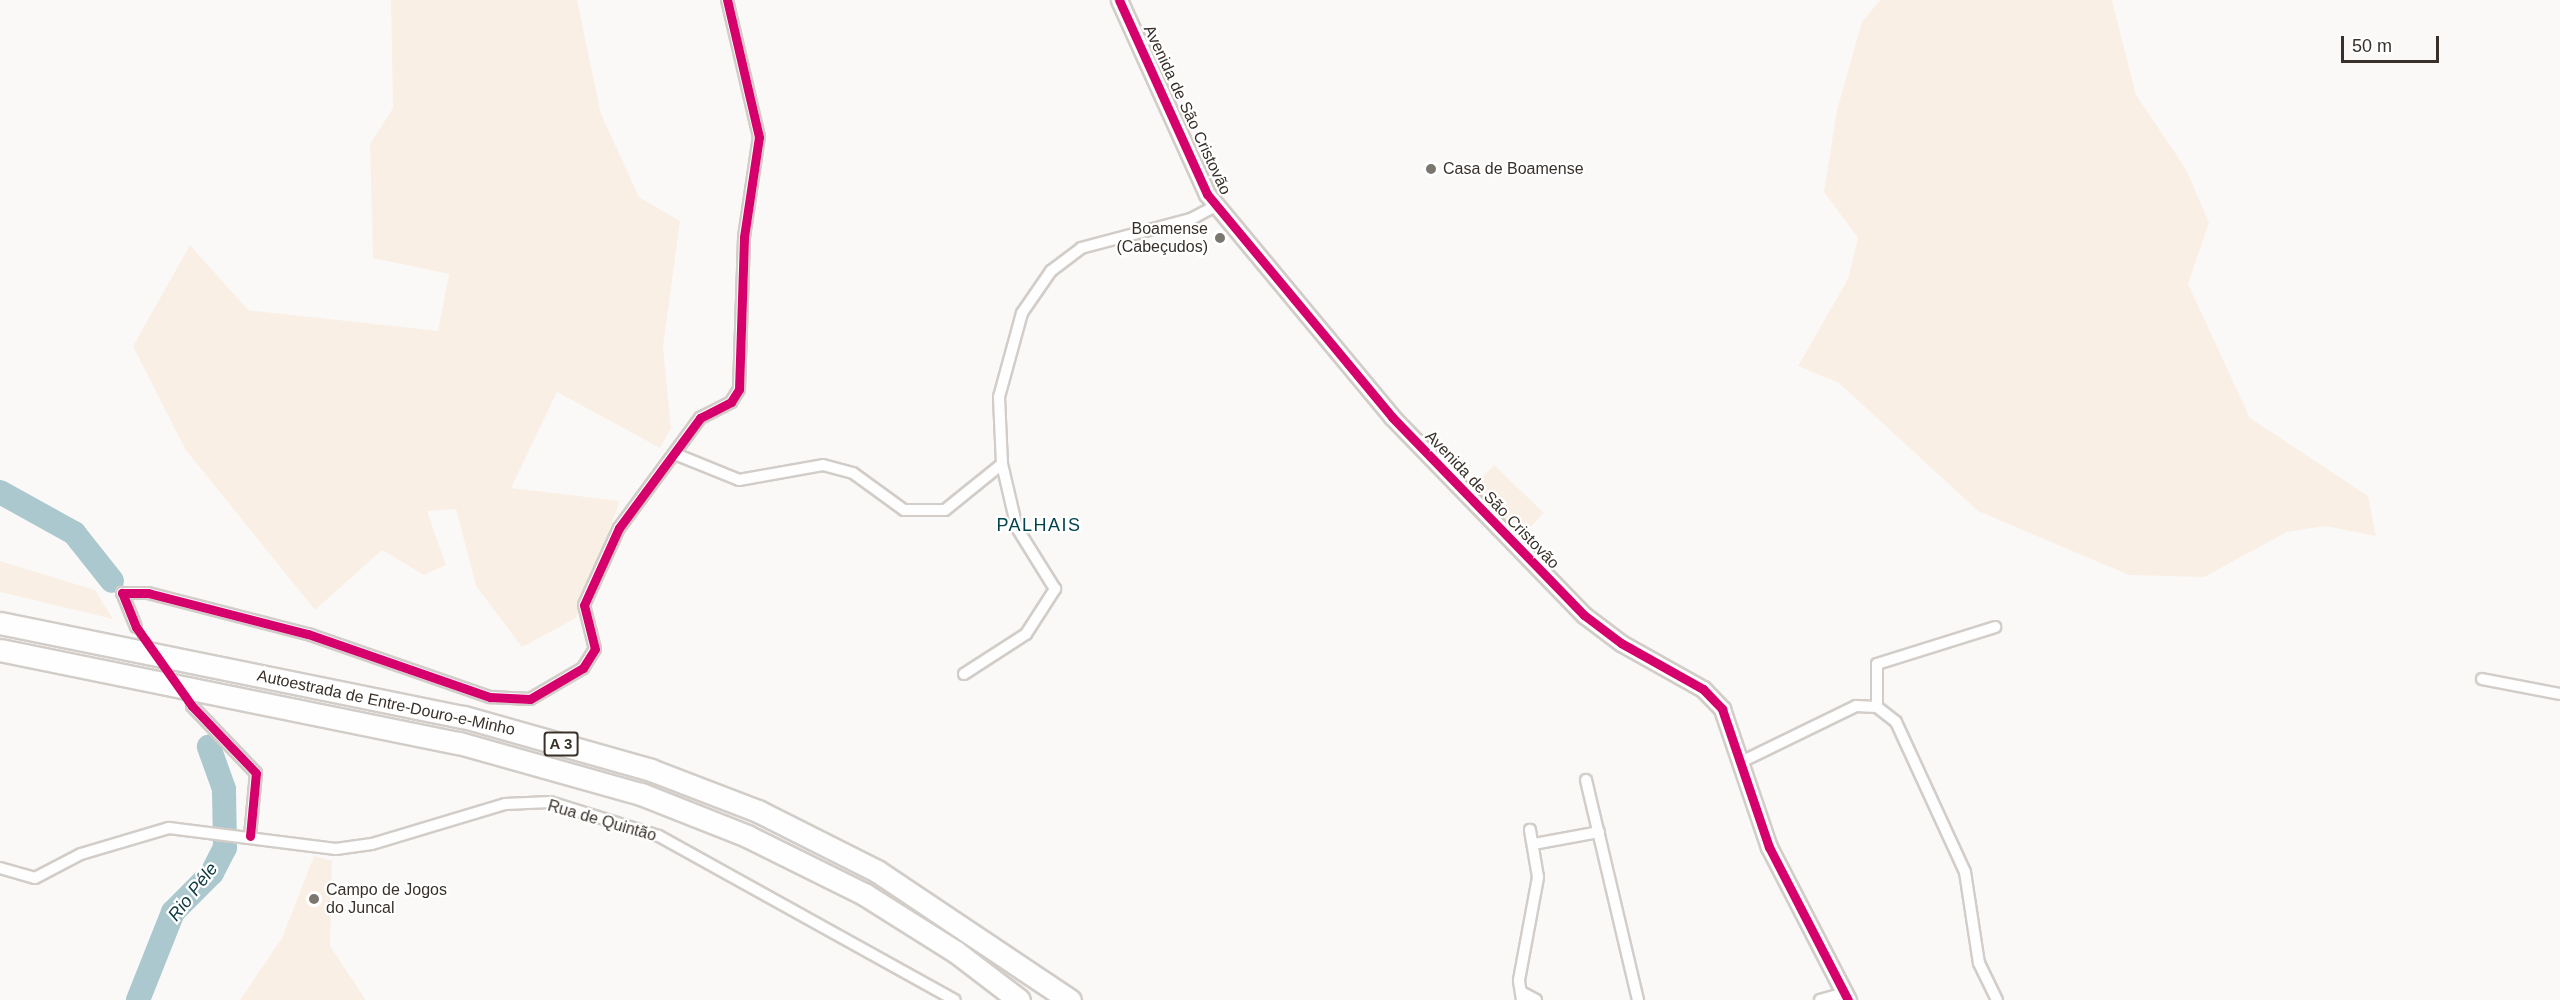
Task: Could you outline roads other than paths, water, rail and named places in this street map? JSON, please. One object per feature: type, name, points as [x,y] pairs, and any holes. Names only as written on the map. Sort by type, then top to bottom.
[{"type":"highway","name":"Autoestrada de Entre-Douro-e-Minho","points":[[0,623],[464,717],[651,770],[758,812],[877,871],[1070,1000]]},
{"type":"highway","name":"Autoestrada de Entre-Douro-e-Minho","points":[[0,650],[459,743],[641,794],[747,836],[864,894],[956,951],[1020,1000]]},
{"type":"street","points":[[136,627],[122,593],[147,593],[308,633],[490,697],[530,699],[583,668],[595,649],[584,605],[619,528],[700,418],[731,402],[739,389],[744,237],[759,137],[727,0]]},
{"type":"street","name":"Avenida de São Cristovão","points":[[1119,0],[1215,206],[1474,507],[1584,615],[1621,643],[1703,689],[1722,709],[1768,847],[1846,996]]},
{"type":"street","points":[[964,674],[1026,634],[1055,589],[1017,528],[1002,464],[999,397],[1022,313],[1051,271],[1081,248],[1191,219],[1215,206]]},
{"type":"street","points":[[675,454],[739,480],[823,465],[853,473],[904,510],[945,510],[1002,464]]},
{"type":"street","points":[[1877,707],[1877,664],[1995,627]]},
{"type":"street","points":[[2482,679],[2560,694]]},
{"type":"street","points":[[192,706],[217,737],[246,758],[256,773],[250,836]]},
{"type":"street","points":[[1741,762],[1856,706],[1877,707],[1896,722],[1965,872],[1979,963],[1997,1000]]},
{"type":"street","points":[[1586,780],[1638,1000]]},
{"type":"street","name":"Rua de Quintão","points":[[0,868],[35,879],[81,854],[169,828],[237,837],[250,836],[336,849],[372,844],[505,804],[550,802],[658,836],[955,1000]]},
{"type":"street","points":[[1530,830],[1538,877],[1521,996],[1536,1000]]},
{"type":"street","points":[[1534,844],[1599,832]]},
{"type":"street","points":[[1820,1000],[1846,996]]},
{"type":"waterway","name":"Rio Péle","points":[[0,492],[74,533],[112,581]]},
{"type":"waterway","name":"Rio Péle","points":[[138,1000],[173,912],[212,873],[225,848],[224,789],[209,747]]},
{"type":"tunnel","points":[[136,627],[192,706]]},
{"type":"place","name":"Casa de Boamense","points":[[1431,169]]},
{"type":"place","name":"Boamense (Cabeçudos)","points":[[1220,238]]},
{"type":"place","name":"Campo de Jogos do Juncal","points":[[314,899]]},
{"type":"district","name":"PALHAIS","points":[[1039,525]]}]
